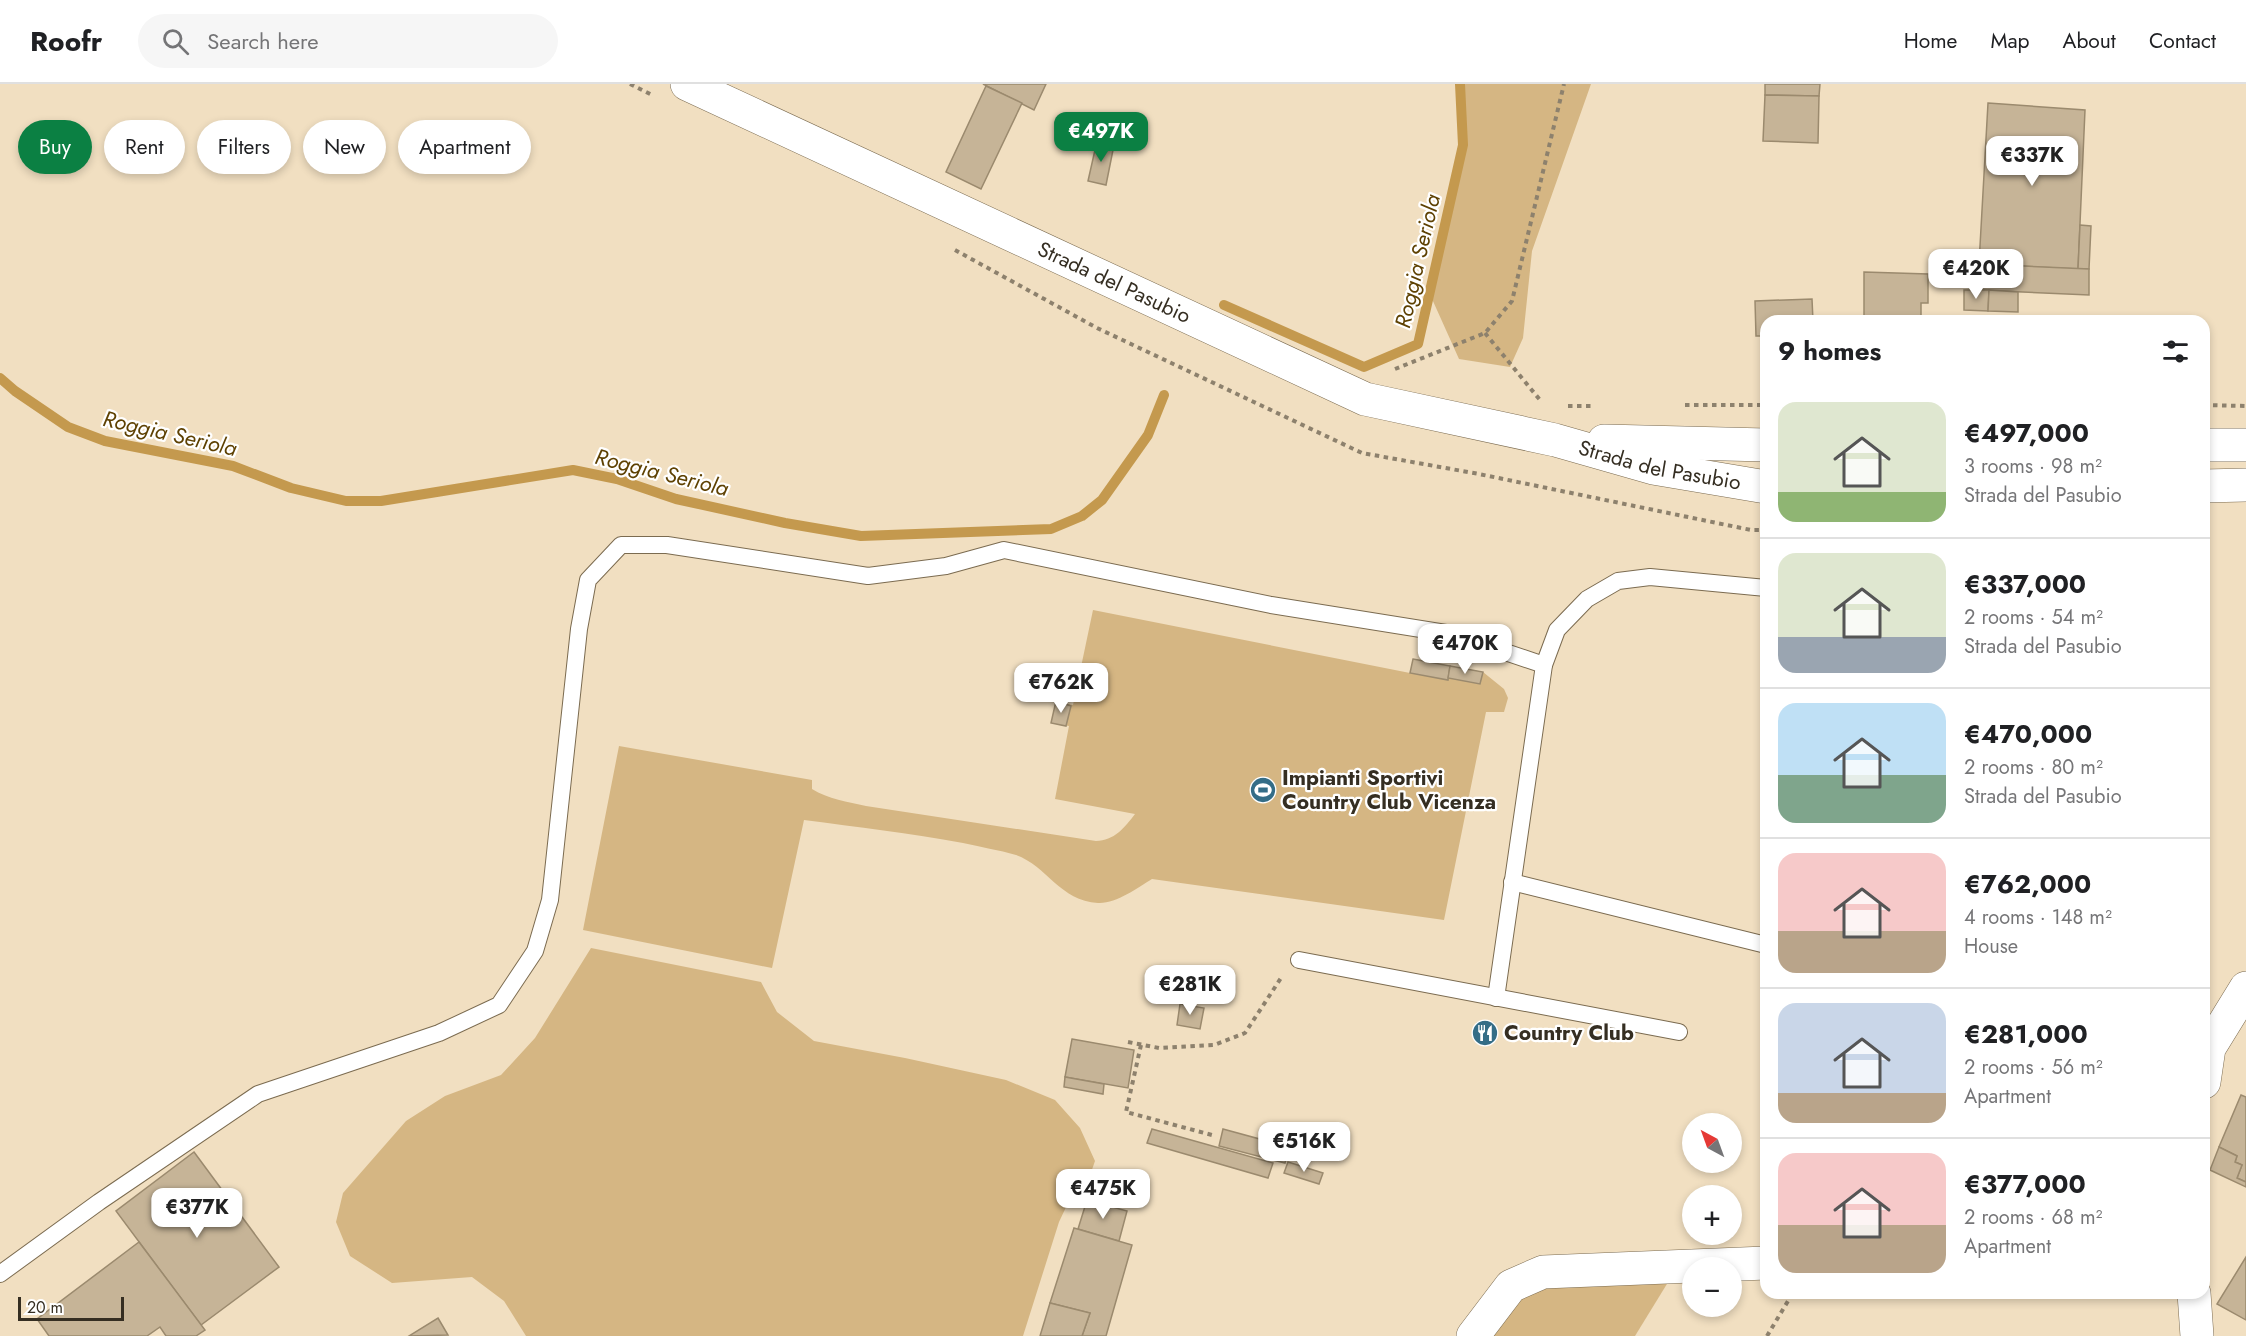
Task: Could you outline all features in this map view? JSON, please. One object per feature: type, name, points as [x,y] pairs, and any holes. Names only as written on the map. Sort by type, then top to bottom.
[{"type":"main road","name":"Strada del Pasubio","points":[[687,84],[1365,399],[1555,440],[1653,468],[1760,485]]},
{"type":"main road","name":"Strada del Pasubio","points":[[1555,440],[1760,444]]},
{"type":"main road","points":[[2210,445],[2246,445]]},
{"type":"main road","points":[[2210,486],[2246,485]]},
{"type":"main road","points":[[2210,1046],[2246,988]]},
{"type":"main road","points":[[1473,1336],[1511,1286],[1543,1272],[1760,1263]]},
{"type":"main road","points":[[2194,1299],[2197,1336]]},
{"type":"lane","points":[[0,1274],[99,1202],[258,1094],[439,1033],[498,1005],[536,951],[550,900],[579,629],[588,580],[621,545],[667,545],[868,576],[945,566],[1004,550],[1271,605],[1452,633],[1544,665]]},
{"type":"lane","points":[[1496,998],[1544,665],[1557,630],[1587,599],[1618,581],[1650,577],[1760,587]]},
{"type":"lane","points":[[1512,882],[1760,944]]},
{"type":"lane","points":[[1299,960],[1679,1032]]},
{"type":"path","points":[[1385,373],[1485,333],[1512,301],[1564,84]]},
{"type":"path","points":[[1485,333],[1541,401]]},
{"type":"path","points":[[1684,405],[1760,405]]},
{"type":"path","points":[[2210,405],[2246,406]]},
{"type":"path","points":[[1556,406],[1603,406]]},
{"type":"path","points":[[1128,1042],[1159,1048],[1214,1045],[1245,1034],[1280,980],[1299,960]]},
{"type":"path","points":[[1141,1045],[1126,1112],[1212,1135]]},
{"type":"path","points":[[1767,1336],[1788,1299]]},
{"type":"shaded area","points":[[1459,84],[1591,84],[1532,251],[1523,338],[1510,367],[1459,359],[1428,290],[1461,154]]},
{"type":"shaded area","name":"Impianti Sportivi Country Club Vicenza","points":[[1093,610],[1410,673],[1413,659],[1483,672],[1504,689],[1508,698],[1504,712],[1486,712],[1444,920],[1152,879],[1112,901],[1098,903],[1085,901],[1064,890],[1037,867],[1016,855],[943,839],[804,820],[772,968],[583,930],[619,746],[812,780],[812,789],[818,792],[838,800],[866,806],[1096,841],[1114,836],[1135,814],[1055,799],[1069,726],[1051,723],[1056,701],[1073,705]]},
{"type":"shaded area","points":[[591,948],[761,982],[777,1012],[814,1041],[1006,1080],[1055,1100],[1080,1128],[1095,1161],[1088,1181],[1075,1188],[1059,1222],[1023,1336],[526,1336],[504,1301],[472,1277],[392,1283],[350,1256],[336,1222],[343,1193],[406,1121],[445,1096],[501,1075],[535,1038]]},
{"type":"shaded area","points":[[1670,1279],[1635,1336],[1484,1336],[1518,1297],[1559,1283]]},
{"type":"building","points":[[983,84],[1046,84],[1034,110]]},
{"type":"building","points":[[1765,84],[1820,84],[1819,96],[1765,95]]},
{"type":"building","points":[[986,86],[1022,103],[981,189],[946,172]]},
{"type":"building","points":[[1765,95],[1819,96],[1818,143],[1763,141]]},
{"type":"building","points":[[1988,103],[2085,110],[2078,269],[1979,264]]},
{"type":"building","points":[[1097,141],[1114,145],[1106,185],[1088,181]]},
{"type":"building","points":[[2080,225],[2091,226],[2089,269],[2078,269]]},
{"type":"building","points":[[1979,264],[2089,269],[2089,295],[1978,290]]},
{"type":"building","points":[[1864,272],[1928,274],[1928,303],[1921,303],[1921,315],[1864,315]]},
{"type":"building","points":[[1964,290],[1989,290],[1988,311],[1964,310]]},
{"type":"building","points":[[1989,290],[2018,292],[2018,312],[1988,311]]},
{"type":"building","points":[[1812,299],[1813,315],[1760,315],[1760,336],[1756,336],[1755,301]]},
{"type":"building","points":[[1413,659],[1450,666],[1448,680],[1410,673]]},
{"type":"building","points":[[1450,666],[1483,672],[1480,684],[1448,678]]},
{"type":"building","points":[[1056,701],[1071,706],[1066,726],[1051,723]]},
{"type":"building","points":[[1180,1004],[1204,1008],[1200,1029],[1177,1025]]},
{"type":"building","points":[[1072,1039],[1134,1050],[1128,1088],[1065,1077]]},
{"type":"building","points":[[1065,1077],[1104,1084],[1103,1094],[1064,1087]]},
{"type":"building","points":[[2241,1095],[2246,1097],[2246,1182],[2237,1178],[2242,1165],[2235,1162],[2237,1156],[2219,1147]]},
{"type":"building","points":[[1152,1129],[1273,1163],[1268,1178],[1147,1143]]},
{"type":"building","points":[[1223,1129],[1289,1147],[1285,1163],[1219,1146]]},
{"type":"building","points":[[2219,1147],[2237,1156],[2235,1162],[2242,1165],[2237,1178],[2246,1182],[2246,1187],[2210,1170]]},
{"type":"building","points":[[194,1152],[279,1267],[201,1325],[116,1211]]},
{"type":"building","points":[[1288,1162],[1323,1173],[1319,1184],[1284,1173]]},
{"type":"building","points":[[1087,1200],[1127,1211],[1119,1241],[1078,1229]]},
{"type":"building","points":[[1074,1228],[1132,1245],[1106,1336],[1082,1336],[1090,1313],[1050,1303]]},
{"type":"building","points":[[139,1242],[205,1330],[196,1336],[166,1336],[160,1327],[147,1336],[49,1336],[37,1319]]},
{"type":"building","points":[[2246,1257],[2246,1320],[2217,1304]]},
{"type":"building","points":[[1050,1303],[1090,1313],[1082,1336],[1040,1336]]},
{"type":"building","points":[[438,1318],[448,1335],[409,1336]]},
{"type":"waterway","name":"Roggia Seriola","points":[[1224,305],[1364,367],[1418,344],[1463,145],[1460,84]]},
{"type":"waterway","name":"Roggia Seriola","points":[[0,378],[68,427],[105,441],[233,466],[291,488],[346,501],[381,501],[573,470],[617,479],[676,499],[785,523],[861,536],[1051,529],[1082,516],[1102,500],[1148,435],[1164,395]]},
{"type":"place","name":"Impianti Sportivi Country Club Vicenza","points":[[1263,790]]},
{"type":"place","name":"Country Club","points":[[1485,1033]]}]
